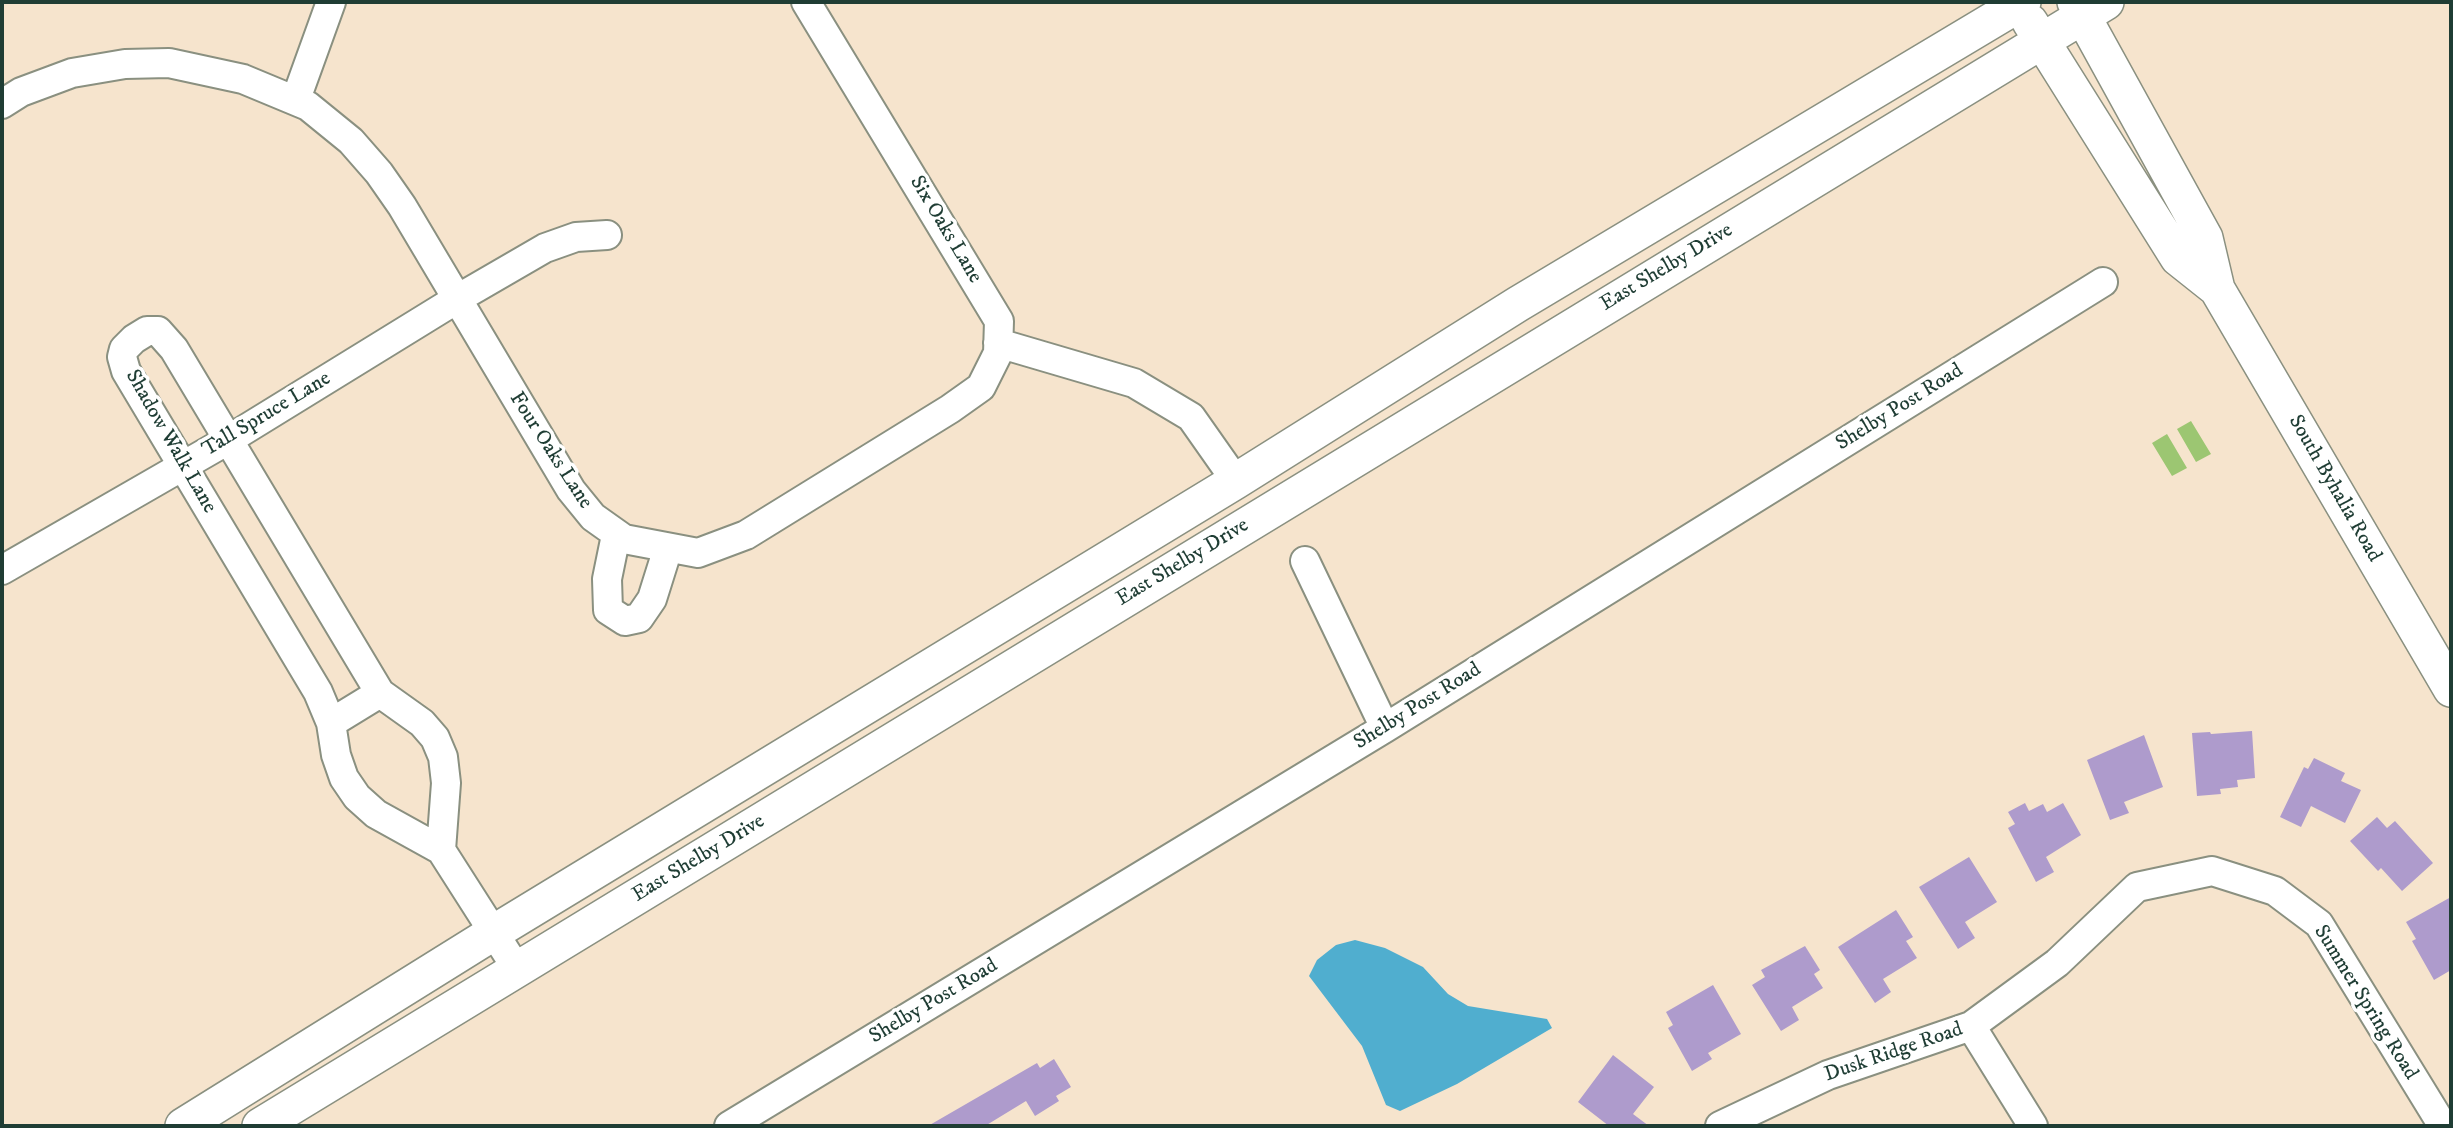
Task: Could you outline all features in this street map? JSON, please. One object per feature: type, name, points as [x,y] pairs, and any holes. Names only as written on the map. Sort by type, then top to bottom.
[{"type":"main road","name":"South Byhalia Road","points":[[2019,3],[2178,258],[2217,289]]},
{"type":"main road","name":"East Shelby Drive","points":[[183,1126],[492,933],[1236,481],[1518,304],[2019,3]]},
{"type":"main road","name":"South Byhalia Road","points":[[2088,6],[2205,238],[2217,289],[2451,689]]},
{"type":"main road","name":"East Shelby Drive","points":[[260,1126],[2042,40],[2088,6]]},
{"type":"street","points":[[296,99],[331,2]]},
{"type":"street","name":"Six Oaks Lane","points":[[806,2],[993,310],[999,321],[999,343]]},
{"type":"street","name":"Four Oaks Lane","points":[[2,104],[21,92],[72,73],[125,64],[169,63],[243,79],[308,106],[351,141],[379,173],[402,206],[570,490],[593,517],[624,539],[698,553],[746,535],[906,437],[981,387],[998,353],[999,343]]},
{"type":"street","name":"Tall Spruce Lane","points":[[2,570],[228,439],[545,248],[576,237],[607,235]]},
{"type":"street","name":"Shelby Post Road","points":[[729,1126],[1384,728],[2104,282]]},
{"type":"street","name":"Shadow Walk Lane","points":[[441,850],[446,783],[443,757],[435,738],[422,723],[380,692],[174,349],[158,331],[147,331],[124,349],[122,357],[126,371],[312,681],[331,723],[336,755],[344,778],[357,797],[376,814],[441,850],[517,970]]},
{"type":"street","points":[[999,343],[1134,383],[1191,417],[1236,481]]},
{"type":"street","points":[[615,535],[607,579],[608,610],[625,621],[639,618],[652,599],[668,548]]},
{"type":"street","points":[[1304,561],[1384,728]]},
{"type":"street","points":[[331,723],[380,692]]},
{"type":"street","name":"Dusk Ridge Road","points":[[1720,1126],[1828,1075],[1971,1027],[2057,963],[2137,887],[2212,871],[2275,891]]},
{"type":"street","name":"Summer Spring Road","points":[[2275,891],[2319,924],[2443,1126]]},
{"type":"street","points":[[1971,1027],[2033,1126]]},
{"type":"green space","points":[[2191,421],[2211,454],[2196,462],[2177,429]]},
{"type":"green space","points":[[2167,434],[2187,468],[2172,476],[2152,443]]},
{"type":"water","points":[[1355,940],[1385,948],[1423,967],[1448,994],[1468,1006],[1547,1019],[1552,1028],[1457,1084],[1400,1111],[1386,1105],[1362,1046],[1309,976],[1317,960],[1336,945]]},
{"type":"building","points":[[2252,731],[2255,778],[2237,780],[2238,787],[2220,789],[2221,794],[2197,796],[2192,733]]},
{"type":"building","points":[[2144,735],[2163,787],[2124,802],[2129,813],[2110,820],[2087,760]]},
{"type":"building","points":[[2314,758],[2345,773],[2341,781],[2361,790],[2345,823],[2311,806],[2301,827],[2280,817],[2304,767],[2308,769]]},
{"type":"building","points":[[2025,803],[2029,811],[2043,804],[2047,812],[2063,803],[2081,835],[2046,857],[2054,872],[2036,882],[2008,828],[2015,824],[2008,812]]},
{"type":"building","points":[[2377,817],[2387,828],[2395,821],[2433,863],[2402,891],[2381,868],[2378,871],[2350,841]]},
{"type":"building","points":[[1969,857],[1997,902],[1965,922],[1975,938],[1958,949],[1919,887]]},
{"type":"building","points":[[2451,897],[2451,970],[2434,980],[2412,941],[2416,939],[2406,922]]},
{"type":"building","points":[[1896,910],[1913,937],[1906,941],[1917,958],[1883,979],[1891,992],[1875,1003],[1838,947]]},
{"type":"building","points":[[1805,946],[1820,970],[1814,974],[1823,988],[1792,1007],[1799,1020],[1781,1031],[1752,985],[1765,977],[1761,970]]},
{"type":"building","points":[[1713,985],[1741,1034],[1708,1053],[1712,1059],[1692,1071],[1668,1028],[1673,1025],[1666,1012]]},
{"type":"building","points":[[1613,1055],[1654,1087],[1633,1114],[1649,1126],[1609,1126],[1578,1102]]},
{"type":"building","points":[[1054,1059],[1071,1087],[1056,1096],[1059,1101],[1035,1116],[1026,1101],[985,1126],[928,1126],[1037,1063],[1040,1068]]}]
